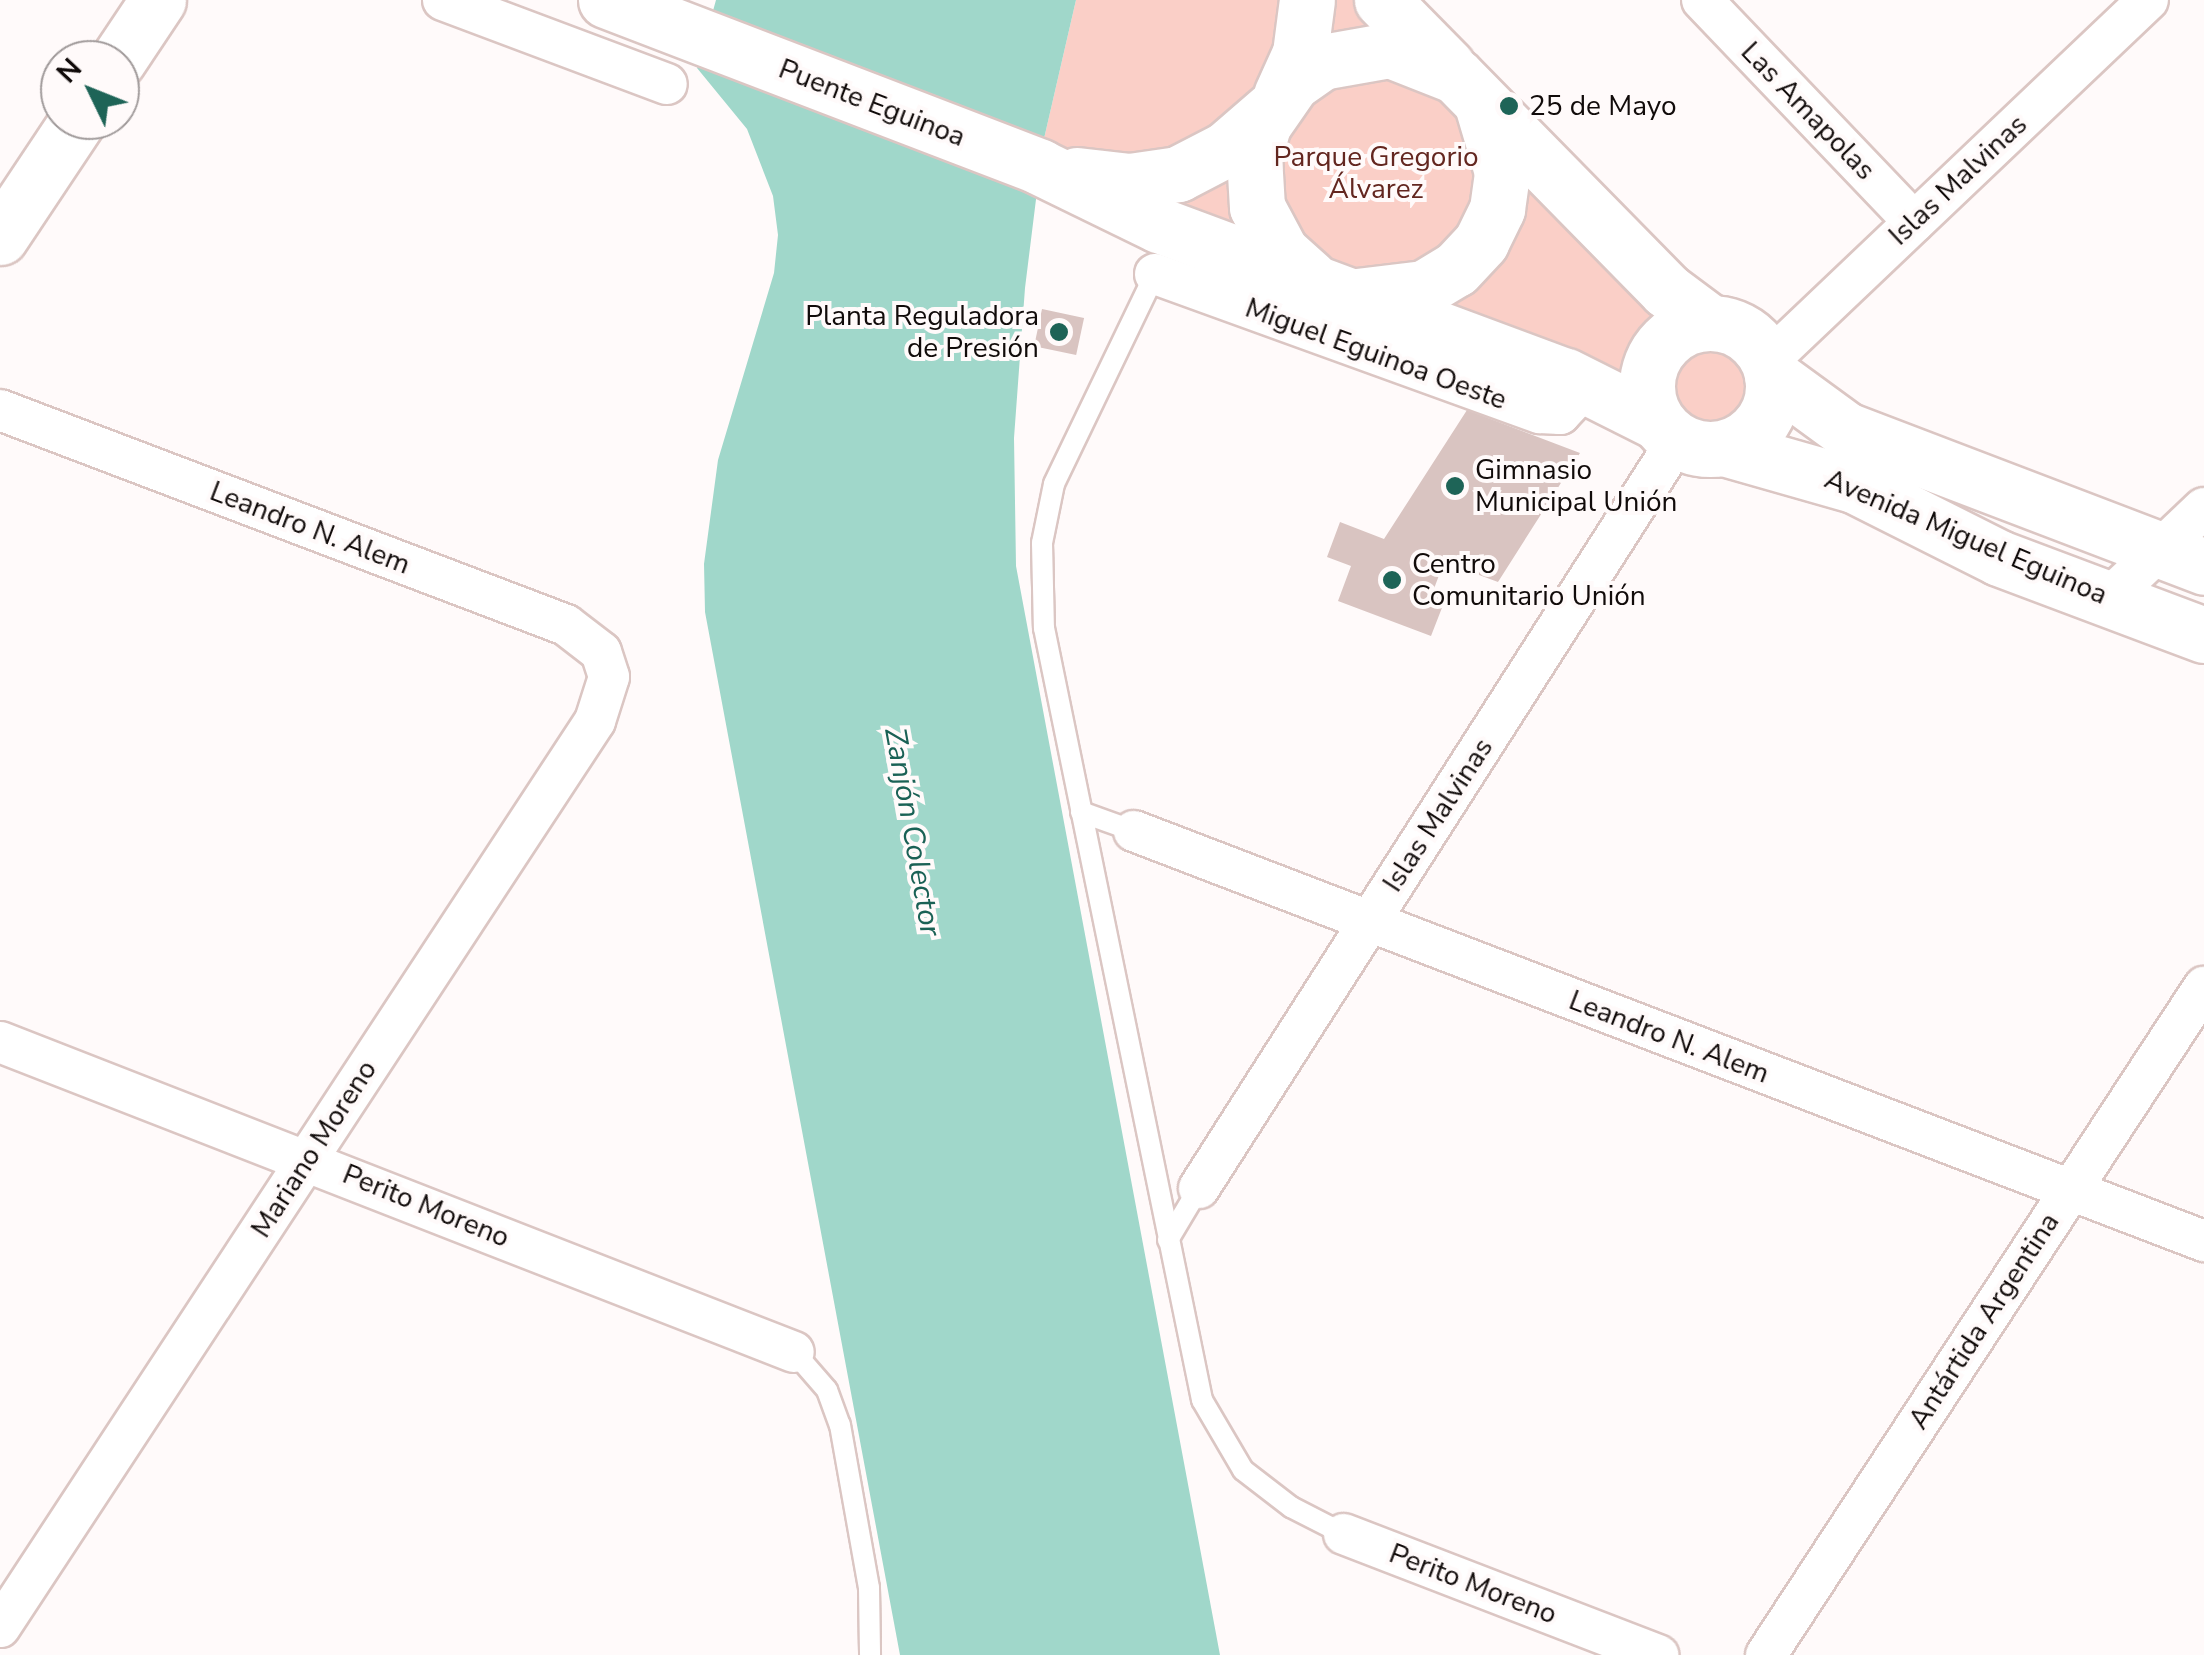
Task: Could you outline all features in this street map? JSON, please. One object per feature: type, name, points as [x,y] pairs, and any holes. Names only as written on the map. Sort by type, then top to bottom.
[{"type":"main road","points":[[131,40],[158,0]]},
{"type":"main road","name":"Puente Eguinoa","points":[[606,0],[1040,167]]},
{"type":"main road","points":[[1276,102],[1300,53],[1307,0]]},
{"type":"main road","points":[[1382,0],[1462,82]]},
{"type":"main road","name":"Avenida Miguel Eguinoa","points":[[1040,167],[1114,180],[1163,178],[1226,150],[1322,62],[1373,49],[1408,53],[1462,82],[1666,290],[1709,322],[1751,336],[1770,368],[1846,430],[2182,559]]},
{"type":"main road","name":"Avenida Miguel Eguinoa","points":[[1276,102],[1254,157],[1258,207],[1280,252],[1327,287],[1371,298],[1408,294],[1441,280],[1481,242],[1496,209],[1502,172],[1490,119],[1462,82]]},
{"type":"main road","points":[[0,237],[65,140]]},
{"type":"main road","name":"Avenida Miguel Eguinoa","points":[[1040,167],[1141,217],[1587,385],[1686,437],[1854,485],[1977,548],[2204,635]]},
{"type":"main road","points":[[1709,322],[1680,330],[1658,349],[1646,377],[1686,437],[1762,421],[1770,368]]},
{"type":"street","points":[[443,0],[667,84]]},
{"type":"street","name":"Las Amapolas","points":[[1702,0],[1914,222]]},
{"type":"street","name":"Islas Malvinas","points":[[1770,368],[1914,222],[2148,0]]},
{"type":"street","name":"Miguel Eguinoa Oeste","points":[[1155,274],[1540,413],[1560,414],[1587,385]]},
{"type":"street","name":"Leandro N. Alem","points":[[0,410],[566,626],[591,640],[606,664]]},
{"type":"street","name":"Islas Malvinas","points":[[1199,1188],[1686,437]]},
{"type":"street","points":[[2108,599],[2182,559],[2204,508]]},
{"type":"street","name":"Mariano Moreno","points":[[0,1626],[595,720],[607,692],[606,664]]},
{"type":"street","name":"Leandro N. Alem","points":[[1134,830],[2204,1241]]},
{"type":"street","name":"Antártida Argentina","points":[[1766,1655],[2204,987]]},
{"type":"street","name":"Perito Moreno","points":[[0,1042],[308,1159],[794,1352]]},
{"type":"street","name":"Perito Moreno","points":[[1344,1534],[1658,1655]]},
{"type":"lane","points":[[1155,274],[1066,455],[1042,544],[1044,628],[1202,1400],[1225,1447],[1267,1490],[1344,1534]]},
{"type":"lane","points":[[1081,812],[1134,830]]},
{"type":"lane","points":[[1168,1240],[1199,1188]]},
{"type":"lane","points":[[794,1352],[828,1390],[840,1425],[869,1588],[870,1655]]},
{"type":"green space","name":"Parque Gregorio Álvarez","points":[[1076,0],[1280,0],[1273,52],[1245,102],[1178,149],[1095,157],[1043,143]]},
{"type":"green space","points":[[1326,0],[1357,0],[1374,25],[1329,37]]},
{"type":"green space","name":"Parque Gregorio Álvarez","points":[[1362,67],[1439,88],[1478,141],[1476,209],[1435,261],[1349,276],[1293,240],[1270,163],[1293,107]]},
{"type":"green space","name":"Parque Gregorio Álvarez","points":[[1521,171],[1662,315],[1639,347],[1627,380],[1443,306]]},
{"type":"green space","name":"Parque Gregorio Álvarez","points":[[1226,176],[1231,226],[1164,202]]},
{"type":"green space","points":[[1709,340],[1726,343],[1741,353],[1751,368],[1751,402],[1741,417],[1726,427],[1709,430],[1692,427],[1677,417],[1667,402],[1664,385],[1667,368],[1677,353],[1692,343]]},
{"type":"water","name":"Zanjón Colector","points":[[716,0],[1076,0],[1043,143],[1025,288],[1014,438],[1016,566],[1220,1655],[900,1655],[705,612],[704,564],[718,460],[774,273],[778,235],[773,196],[747,129],[697,68]]},
{"type":"building","name":"Planta Reguladora de Presión","points":[[1042,309],[1084,318],[1076,355],[1034,346]]},
{"type":"building","points":[[1467,410],[1580,453],[1498,582],[1444,562],[1432,594],[1445,600],[1431,636],[1338,601],[1351,566],[1327,557],[1340,522],[1384,539]]},
{"type":"place","name":"25 de Mayo","points":[[1509,106]]},
{"type":"place","name":"Planta Reguladora de Presión","points":[[1059,332]]},
{"type":"place","name":"Gimnasio Municipal Unión","points":[[1455,486]]},
{"type":"place","name":"Centro Comunitario Unión","points":[[1392,580]]}]
